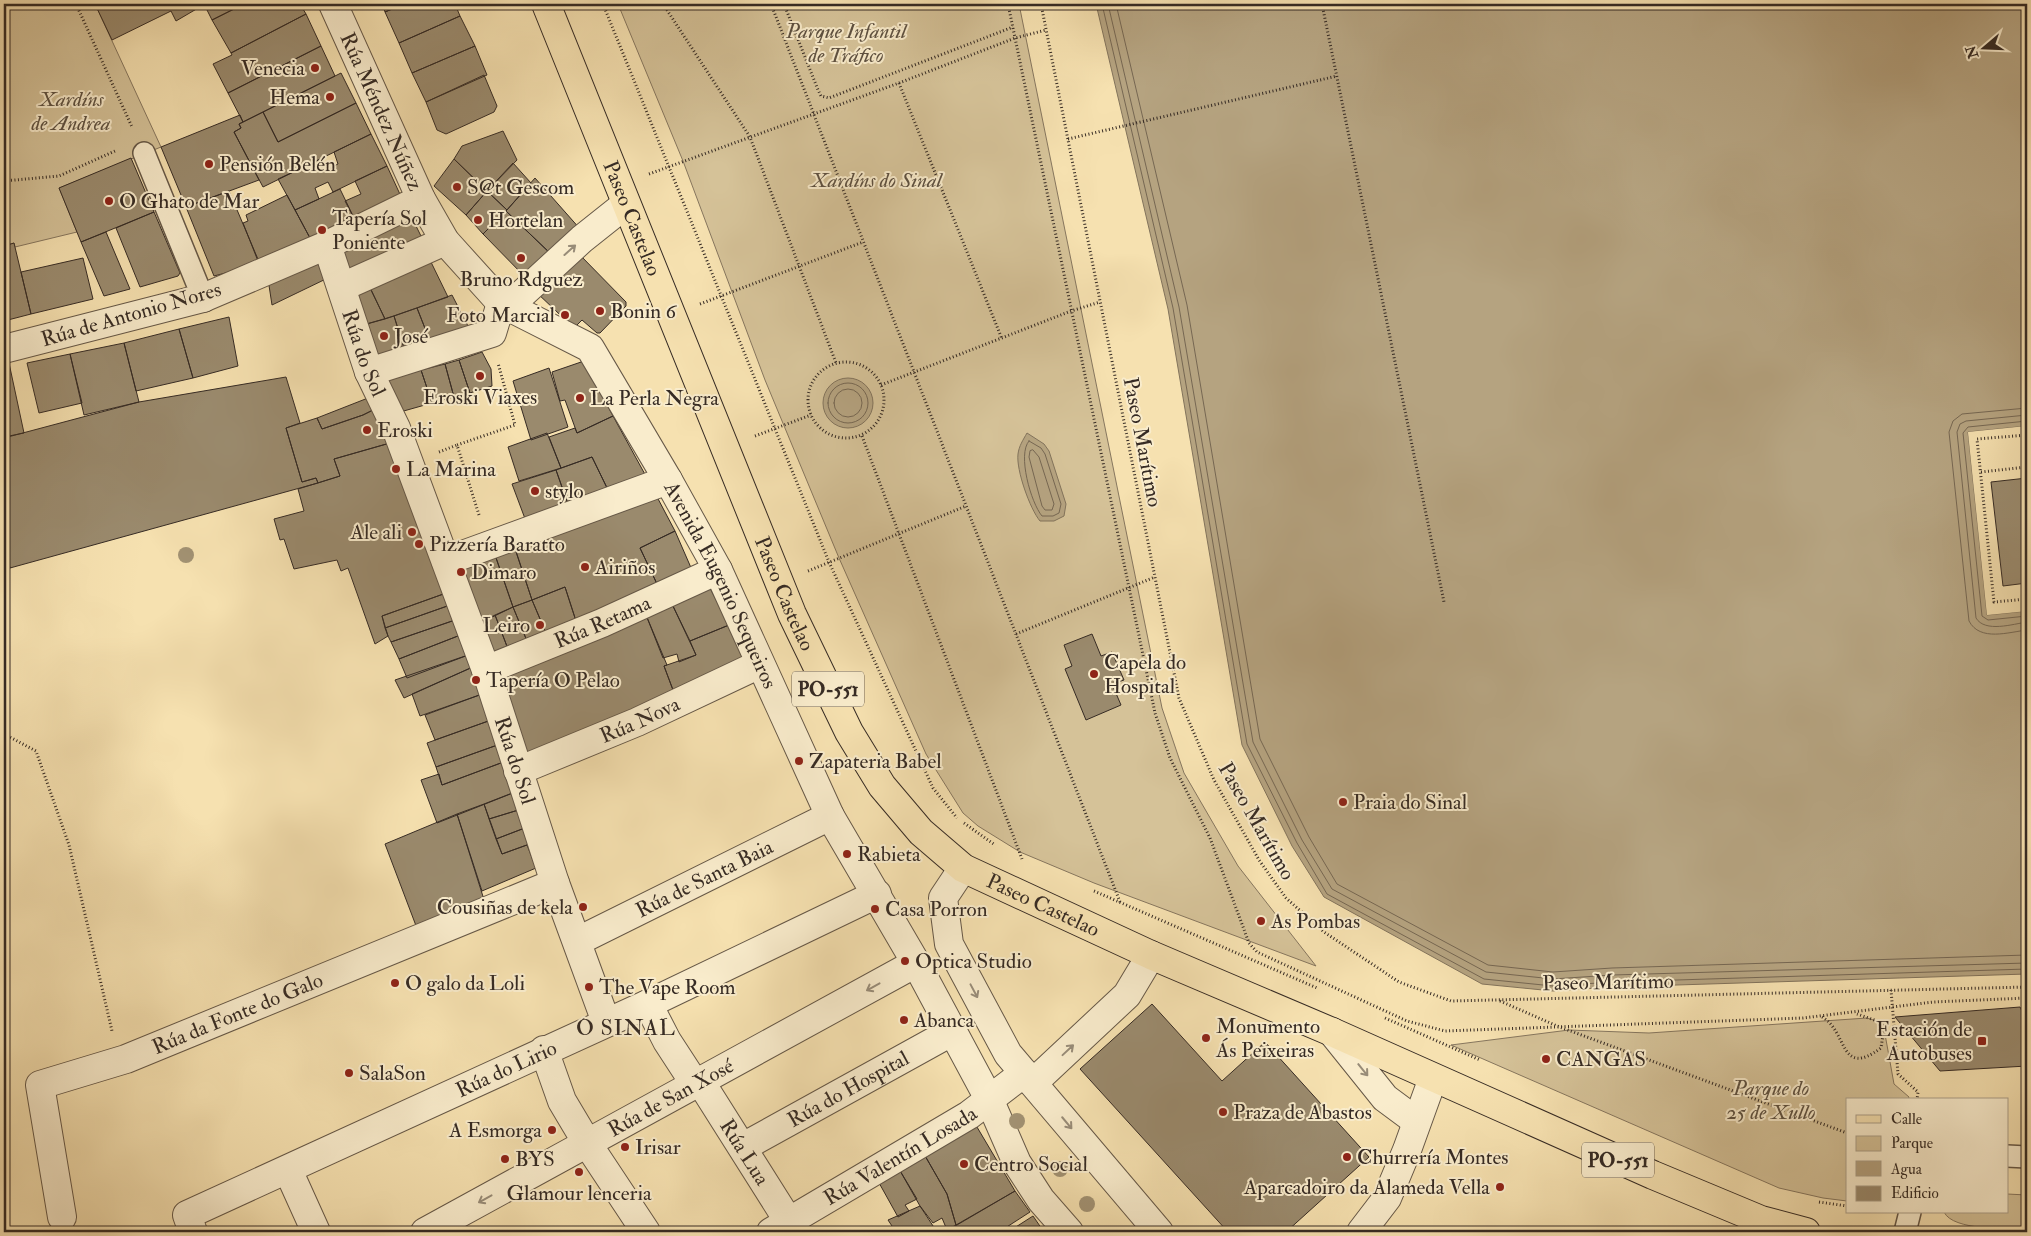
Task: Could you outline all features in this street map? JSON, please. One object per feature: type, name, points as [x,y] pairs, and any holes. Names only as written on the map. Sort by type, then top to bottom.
[{"type":"main road","name":"Paseo Castelao","points":[[546,4],[779,583],[849,732],[882,786],[920,832],[963,868],[1151,955],[1332,1032],[1433,1078]]},
{"type":"main road","name":"PO-551","points":[[1433,1078],[1653,1175],[1761,1220],[1806,1232]]},
{"type":"street","name":"Rúa Méndez Núñez","points":[[333,4],[421,199],[445,241],[501,302]]},
{"type":"street","points":[[369,372],[492,333],[501,302],[520,295],[582,239],[622,195]]},
{"type":"street","name":"Rúa de Antonio Nores","points":[[4,349],[203,298],[327,245],[421,199]]},
{"type":"street","points":[[342,287],[445,241]]},
{"type":"street","name":"Rúa do Sol","points":[[327,245],[369,372],[396,428],[486,670],[556,883],[606,1022]]},
{"type":"street","name":"Avenida Eugenio Sequeiros","points":[[501,302],[590,348],[668,480],[718,570],[830,816],[916,963],[989,1099],[1017,1163],[1041,1200],[1069,1232]]},
{"type":"street","points":[[446,561],[668,480]]},
{"type":"street","name":"Rúa Retama","points":[[486,670],[602,623],[718,570]]},
{"type":"street","name":"Rúa Nova","points":[[518,771],[636,722],[760,664]]},
{"type":"street","name":"Rúa de Santa Baia","points":[[578,941],[830,816]]},
{"type":"street","points":[[963,868],[943,898],[950,944],[1008,1054],[1159,1232]]},
{"type":"street","name":"Rúa da Fonte do Galo","points":[[62,1217],[40,1086],[119,1062],[556,883]]},
{"type":"street","name":"Rúa do Lirio","points":[[190,1223],[288,1170],[544,1050],[648,1004],[877,894]]},
{"type":"street","name":"Rúa Valentín Losada","points":[[780,1227],[969,1115],[989,1099],[1028,1078],[1127,994],[1151,955]]},
{"type":"street","name":"Rúa de San Xosé","points":[[425,1232],[455,1225],[586,1143],[916,963]]},
{"type":"street","name":"Rúa Lua","points":[[648,1004],[667,1041],[743,1147],[780,1227]]},
{"type":"street","name":"Rúa do Hospital","points":[[743,1147],[952,1031]]},
{"type":"street","points":[[1332,1032],[1386,1098],[1416,1121]]},
{"type":"street","points":[[544,1050],[562,1101],[586,1143],[646,1232]]},
{"type":"street","points":[[1361,1232],[1387,1198],[1433,1078]]},
{"type":"street","points":[[288,1170],[316,1232]]},
{"type":"lane","points":[[142,146],[203,298]]},
{"type":"lane","points":[[2008,1156],[2027,1157]]},
{"type":"lane","points":[[1906,1232],[1910,1214]]},
{"type":"path","points":[[4,181],[58,176],[142,146],[76,4]]},
{"type":"path","points":[[602,4],[829,562],[933,788],[958,819],[996,846]]},
{"type":"path","points":[[663,4],[750,138],[836,362]]},
{"type":"path","points":[[771,4],[1120,902]]},
{"type":"path","points":[[784,4],[818,90],[821,96],[829,98],[1013,27]]},
{"type":"path","points":[[1008,4],[1127,588],[1155,713],[1170,758],[1210,838],[1249,943],[1257,952],[1407,1021],[1445,1031],[1822,1016],[1932,1002],[2027,998]]},
{"type":"path","name":"Paseo Marítimo","points":[[1041,4],[1179,698],[1194,738],[1214,780],[1259,860],[1286,898],[1324,932],[1399,982],[1451,1001],[2027,986]]},
{"type":"path","points":[[1322,4],[1444,602]]},
{"type":"path","points":[[622,195],[668,167],[899,83],[1015,38],[1046,30]]},
{"type":"path","points":[[1068,139],[1338,76]]},
{"type":"path","points":[[899,83],[1002,339]]},
{"type":"path","points":[[671,315],[863,242]]},
{"type":"path","points":[[881,385],[1070,311],[1100,302]]},
{"type":"path","points":[[836,362],[858,364],[868,368],[881,385],[884,398],[882,411],[873,428],[862,436],[852,439],[839,438],[828,434],[817,426],[811,415],[807,398],[811,383],[824,368],[836,362]]},
{"type":"path","points":[[489,546],[457,445],[515,425],[503,384]]},
{"type":"path","points":[[724,448],[811,415]]},
{"type":"path","points":[[2027,435],[1978,439],[1994,602],[2027,599]]},
{"type":"path","points":[[862,436],[1022,859]]},
{"type":"path","points":[[1981,472],[2027,467]]},
{"type":"path","points":[[779,583],[966,506]]},
{"type":"path","points":[[1016,634],[1155,577]]},
{"type":"path","points":[[4,734],[36,751],[69,844],[119,1062]]},
{"type":"path","points":[[1016,857],[1031,863]]},
{"type":"path","points":[[1085,887],[1321,990]]},
{"type":"path","points":[[1891,990],[1898,1074],[1918,1092],[1917,1098]]},
{"type":"path","points":[[1498,1000],[1557,1026],[1846,1133]]},
{"type":"path","points":[[1822,1016],[1830,1021],[1844,1049],[1853,1058],[1861,1059],[1871,1056],[1881,1048],[1884,1028],[1880,1022],[1853,1013]]},
{"type":"path","points":[[1376,1014],[1485,1063]]},
{"type":"path","points":[[1810,1200],[1846,1206]]},
{"type":"green space","name":"Xardíns de Andrea","points":[[4,4],[95,4],[161,147],[59,188],[77,232],[15,247],[14,243],[4,246]]},
{"type":"green space","name":"Xardíns do Sinal","points":[[618,4],[1019,4],[1162,708],[1184,773],[1238,866],[1316,966],[1094,883],[1020,852],[978,826],[963,813],[926,754],[839,558],[765,380],[683,161]]},
{"type":"green space","name":"Parque do 25 de Xullo","points":[[1867,1018],[1883,1023],[1894,1084],[1909,1097],[1846,1098],[1846,1201],[1823,1198],[1779,1188],[1451,1045],[1569,1030],[1649,1033]]},
{"type":"green space","points":[[2008,1194],[2027,1195],[2027,1230],[1969,1226],[1949,1218],[1946,1214],[2008,1214]]},
{"type":"water","points":[[1096,4],[2027,4],[2027,426],[1968,432],[1987,615],[2027,611],[2027,974],[1613,987],[1553,991],[1482,984],[1324,897],[1292,846],[1242,745],[1168,309]]},
{"type":"water","points":[[853,378],[866,385],[872,393],[872,413],[866,421],[858,427],[843,428],[830,421],[824,413],[823,398],[830,385],[838,379]]},
{"type":"water","points":[[1027,433],[1044,444],[1049,451],[1066,504],[1064,516],[1054,521],[1040,521],[1024,489],[1019,470],[1018,454]]},
{"type":"pier","points":[[2027,426],[2027,429],[1970,434],[1989,612],[2027,609],[2027,611],[1987,615],[1968,432]]},
{"type":"building","points":[[95,4],[205,4],[176,21],[171,11],[112,40]]},
{"type":"building","points":[[204,4],[244,4],[212,20]]},
{"type":"building","points":[[244,4],[300,4],[306,14],[231,53],[212,20]]},
{"type":"building","points":[[382,4],[404,4],[385,12]]},
{"type":"building","points":[[404,4],[455,4],[460,16],[399,43],[385,12]]},
{"type":"building","points":[[306,14],[321,46],[228,93],[213,64]]},
{"type":"building","points":[[460,16],[475,46],[412,73],[399,43]]},
{"type":"building","points":[[321,46],[335,76],[243,122],[228,93]]},
{"type":"building","points":[[475,46],[487,75],[426,102],[412,73]]},
{"type":"building","points":[[341,73],[356,103],[278,142],[263,112]]},
{"type":"building","points":[[484,75],[497,106],[494,112],[446,134],[437,130],[426,102]]},
{"type":"building","points":[[356,103],[371,134],[263,187],[234,132],[241,128],[239,124],[263,112],[278,142]]},
{"type":"building","name":"Pensión Belén","points":[[240,115],[243,122],[239,124],[241,128],[234,132],[259,180],[186,207],[161,147]]},
{"type":"building","points":[[503,131],[517,160],[487,191],[454,159],[462,146]]},
{"type":"building","points":[[371,134],[387,166],[333,192],[328,182],[315,188],[319,199],[295,210],[278,179],[321,159],[326,169],[338,164],[334,152]]},
{"type":"building","points":[[131,158],[154,212],[81,242],[59,188]]},
{"type":"building","points":[[454,159],[487,191],[466,215],[434,186]]},
{"type":"building","points":[[513,163],[531,183],[507,210],[487,191]]},
{"type":"building","points":[[387,166],[404,203],[357,224],[345,201],[361,194],[355,181]]},
{"type":"building","points":[[535,178],[581,230],[553,256],[506,211]]},
{"type":"building","points":[[340,189],[357,224],[310,238],[295,210]]},
{"type":"building","points":[[229,191],[260,264],[214,276],[186,207]]},
{"type":"building","points":[[487,191],[507,210],[483,234],[466,215]]},
{"type":"building","points":[[287,195],[310,238],[258,261],[243,223],[248,221],[246,215]]},
{"type":"building","points":[[408,210],[423,240],[351,276],[336,245]]},
{"type":"building","points":[[506,211],[553,256],[526,278],[483,234]]},
{"type":"building","points":[[154,212],[180,273],[178,276],[140,287],[116,228]]},
{"type":"building","points":[[106,232],[130,289],[104,296],[81,242]]},
{"type":"building","points":[[14,243],[31,314],[4,321],[4,246]]},
{"type":"building","points":[[322,252],[330,277],[272,305],[268,279]]},
{"type":"building","points":[[578,253],[626,302],[626,306],[600,333],[597,333],[582,320],[574,328],[536,292]]},
{"type":"building","points":[[83,258],[93,299],[31,314],[21,272]]},
{"type":"building","points":[[429,258],[448,297],[385,319],[367,281]]},
{"type":"building","points":[[369,286],[385,319],[363,325],[352,292]]},
{"type":"building","points":[[452,295],[469,328],[430,341],[417,308]]},
{"type":"building","points":[[417,308],[430,341],[404,348],[394,316]]},
{"type":"building","points":[[394,316],[404,348],[373,357],[363,325]]},
{"type":"building","points":[[229,317],[238,366],[193,378],[179,329]]},
{"type":"building","points":[[179,329],[193,378],[136,391],[124,343]]},
{"type":"building","points":[[124,343],[139,402],[84,415],[70,354]]},
{"type":"building","points":[[482,352],[491,369],[492,386],[470,393],[459,360]]},
{"type":"building","points":[[70,354],[82,403],[39,413],[27,363]]},
{"type":"building","points":[[459,360],[470,393],[454,397],[445,364]]},
{"type":"building","points":[[584,361],[613,416],[577,433],[565,400],[560,401],[552,372]]},
{"type":"building","points":[[9,363],[24,433],[4,437],[4,364]]},
{"type":"building","points":[[445,364],[454,397],[432,403],[421,370]]},
{"type":"building","points":[[549,368],[568,427],[531,440],[513,381]]},
{"type":"building","points":[[421,370],[432,403],[393,414],[382,382]]},
{"type":"building","points":[[286,377],[300,423],[286,428],[302,482],[316,478],[318,483],[10,568],[4,542],[4,438],[139,402]]},
{"type":"building","points":[[368,398],[375,409],[322,429],[317,418]]},
{"type":"building","points":[[375,409],[390,443],[334,459],[340,476],[318,483],[316,478],[302,482],[286,428],[317,418],[322,429]]},
{"type":"building","points":[[613,416],[647,478],[609,492],[592,457],[561,468],[549,437],[575,428],[577,433]]},
{"type":"building","points":[[547,433],[561,468],[519,481],[508,447]]},
{"type":"building","points":[[390,443],[449,592],[382,616],[388,636],[375,644],[348,568],[341,571],[337,560],[294,569],[284,539],[280,540],[274,519],[304,511],[298,489],[340,476],[334,459]]},
{"type":"building","points":[[592,457],[609,492],[569,507],[556,470]]},
{"type":"building","points":[[556,470],[569,507],[527,524],[512,484]]},
{"type":"building","points":[[2027,478],[2027,583],[2003,586],[1991,482]]},
{"type":"building","name":"Airiños","points":[[656,495],[675,531],[640,548],[658,586],[576,621],[565,587],[532,600],[515,549]]},
{"type":"building","points":[[675,531],[692,570],[658,586],[640,548]]},
{"type":"building","points":[[514,545],[532,600],[513,607],[494,552]]},
{"type":"building","points":[[494,552],[513,607],[478,624],[455,566]]},
{"type":"building","points":[[565,587],[576,621],[546,633],[532,600]]},
{"type":"building","points":[[710,588],[729,625],[690,641],[672,604]]},
{"type":"building","points":[[449,592],[453,604],[385,628],[382,616]]},
{"type":"building","points":[[532,600],[546,633],[527,641],[513,607]]},
{"type":"building","points":[[453,604],[458,619],[391,642],[385,628]]},
{"type":"building","points":[[672,604],[696,655],[679,662],[677,654],[663,658],[646,615]]},
{"type":"building","points":[[513,607],[527,641],[508,649],[495,615]]},
{"type":"building","points":[[495,615],[508,649],[490,655],[478,624]]},
{"type":"building","points":[[646,615],[667,665],[664,666],[676,698],[528,756],[498,679]]},
{"type":"building","points":[[458,619],[463,634],[399,659],[391,642]]},
{"type":"building","points":[[729,625],[747,661],[676,698],[664,666],[696,655],[690,641]]},
{"type":"building","points":[[463,634],[471,654],[407,678],[399,659]]},
{"type":"building","name":"Capela do Hospital","points":[[1092,634],[1101,656],[1112,652],[1124,680],[1112,684],[1121,705],[1086,720],[1065,669],[1072,666],[1064,645]]},
{"type":"building","points":[[471,654],[475,666],[404,698],[395,680]]},
{"type":"building","points":[[475,666],[485,693],[420,716],[412,694]]},
{"type":"building","points":[[485,693],[494,719],[435,740],[425,715]]},
{"type":"building","points":[[494,719],[503,743],[436,767],[427,743]]},
{"type":"building","points":[[503,743],[509,760],[442,785],[436,767]]},
{"type":"building","points":[[506,761],[518,791],[437,823],[421,780],[439,774],[442,785]]},
{"type":"building","points":[[520,790],[525,808],[489,819],[484,804]]},
{"type":"building","points":[[484,804],[502,854],[527,845],[536,868],[482,891],[457,814]]},
{"type":"building","points":[[525,808],[530,826],[496,839],[489,819]]},
{"type":"building","points":[[457,814],[486,906],[418,931],[385,844]]},
{"type":"building","points":[[530,826],[535,842],[502,854],[496,839]]},
{"type":"building","name":"Praza de Abastos","points":[[1152,1004],[1222,1081],[1265,1042],[1369,1157],[1286,1232],[1228,1232],[1080,1069]]},
{"type":"building","points":[[2020,1007],[2027,1021],[2027,1066],[1940,1071],[1895,1017]]},
{"type":"building","name":"Centro Social","points":[[974,1122],[1015,1191],[956,1225],[947,1194],[924,1154]]},
{"type":"building","points":[[924,1154],[947,1194],[956,1225],[947,1230],[942,1218],[933,1223],[920,1206],[899,1169]]},
{"type":"building","points":[[899,1169],[917,1199],[905,1205],[909,1211],[898,1217],[878,1181]]},
{"type":"building","points":[[1015,1191],[1030,1212],[999,1232],[945,1232]]},
{"type":"building","points":[[920,1206],[937,1232],[896,1232],[888,1220]]},
{"type":"building","points":[[1033,1216],[1044,1232],[1008,1232]]},
{"type":"place","name":"Venecia","points":[[315,68]]},
{"type":"place","name":"Hema","points":[[330,97]]},
{"type":"place","name":"Pensión Belén","points":[[209,164]]},
{"type":"place","name":"S@t Gescom","points":[[457,187]]},
{"type":"place","name":"O Ghato de Mar","points":[[109,201]]},
{"type":"place","name":"Hortelan","points":[[478,220]]},
{"type":"place","name":"Tapería Sol Poniente","points":[[322,230]]},
{"type":"place","name":"Bruno Rdguez","points":[[521,258]]},
{"type":"place","name":"Bonin 6","points":[[600,311]]},
{"type":"place","name":"Foto Marcial","points":[[565,315]]},
{"type":"place","name":"José","points":[[384,336]]},
{"type":"place","name":"Eroski Viaxes","points":[[480,376]]},
{"type":"place","name":"La Perla Negra","points":[[580,398]]},
{"type":"place","name":"Eroski","points":[[367,430]]},
{"type":"place","name":"La Marina","points":[[396,469]]},
{"type":"place","name":"stylo","points":[[535,491]]},
{"type":"place","name":"Ale ali","points":[[412,532]]},
{"type":"place","name":"Pizzería Baratto","points":[[419,544]]},
{"type":"place","name":"Airiños","points":[[585,567]]},
{"type":"place","name":"Dimaro","points":[[461,572]]},
{"type":"place","name":"Leiro","points":[[540,625]]},
{"type":"place","name":"Capela do Hospital","points":[[1094,674]]},
{"type":"place","name":"Tapería O Pelao","points":[[476,680]]},
{"type":"place","name":"Zapateria Babel","points":[[799,761]]},
{"type":"place","name":"Praia do Sinal","points":[[1343,802]]},
{"type":"place","name":"Rabieta","points":[[847,854]]},
{"type":"place","name":"Cousiñas de kela","points":[[583,907]]},
{"type":"place","name":"Casa Porron","points":[[875,909]]},
{"type":"place","name":"As Pombas","points":[[1261,921]]},
{"type":"place","name":"Optica Studio","points":[[905,961]]},
{"type":"place","name":"O galo da Loli","points":[[395,983]]},
{"type":"place","name":"The Vape Room","points":[[589,987]]},
{"type":"place","name":"Abanca","points":[[904,1020]]},
{"type":"place","name":"Monumento Ás Peixeiras","points":[[1206,1038]]},
{"type":"place","name":"Estación de Autobuses","points":[[1982,1041]]},
{"type":"place","name":"CANGAS","points":[[1546,1059]]},
{"type":"place","name":"SalaSon","points":[[349,1073]]},
{"type":"place","name":"Praza de Abastos","points":[[1223,1112]]},
{"type":"place","name":"A Esmorga","points":[[552,1130]]},
{"type":"place","name":"Irisar","points":[[625,1147]]},
{"type":"place","name":"Churrería Montes","points":[[1347,1157]]},
{"type":"place","name":"BYS","points":[[505,1159]]},
{"type":"place","name":"Centro Social","points":[[964,1164]]},
{"type":"place","name":"Glamour lenceria","points":[[579,1172]]},
{"type":"place","name":"Aparcadoiro da Alameda Vella","points":[[1500,1187]]},
{"type":"district","name":"O SINAL","points":[[626,1027]]},
{"type":"park label","name":"Parque Infantil de Tráfico","points":[[846,43]]}]
